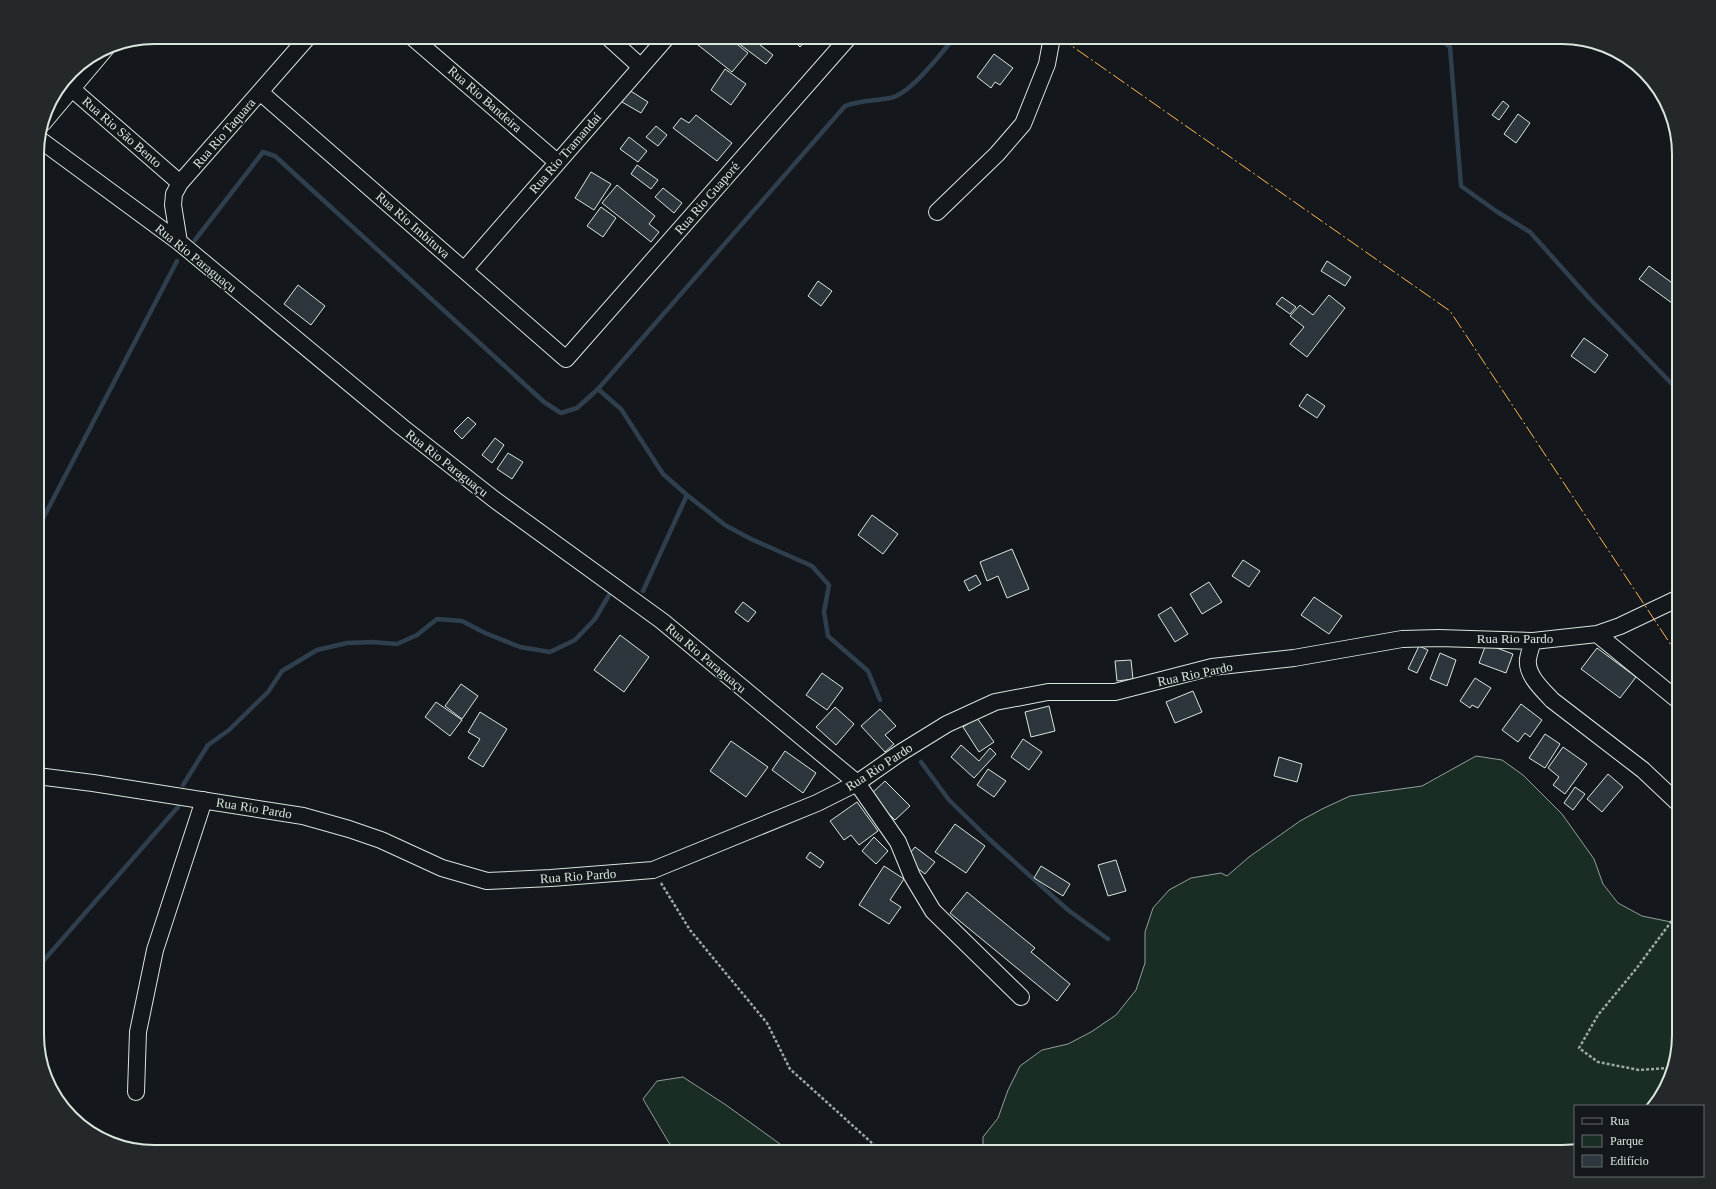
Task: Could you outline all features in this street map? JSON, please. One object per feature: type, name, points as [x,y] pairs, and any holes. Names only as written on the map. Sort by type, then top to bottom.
[{"type":"street","name":"Rua Rio Taquara","points":[[179,242],[173,205],[174,194],[180,183],[302,44]]},
{"type":"street","name":"Rua Rio Bandeira","points":[[420,44],[557,162]]},
{"type":"street","points":[[616,44],[641,67]]},
{"type":"street","name":"Rua Rio Tramandaí","points":[[464,270],[660,44]]},
{"type":"street","name":"Rua Rio Guaporé","points":[[566,359],[843,44]]},
{"type":"street","points":[[937,212],[997,154],[1023,124],[1047,64],[1051,44]]},
{"type":"street","points":[[71,82],[84,70]]},
{"type":"street","name":"Rua Rio São Bento","points":[[68,85],[180,183]]},
{"type":"street","name":"Rua Rio Imbituva","points":[[260,92],[566,359]]},
{"type":"street","name":"Rua Rio Paraguaçu","points":[[45,143],[179,242],[402,427],[501,504],[662,621],[857,783],[898,842],[912,876],[933,912],[1021,997]]},
{"type":"street","name":"Rua Rio Pardo","points":[[44,777],[93,783],[303,816],[381,840],[442,868],[487,881],[551,878],[653,870],[818,803],[857,783],[900,753],[947,724],[995,702],[1048,692],[1115,692],[1212,668],[1294,658],[1402,639],[1439,638],[1533,641],[1597,634],[1620,626],[1672,601]]},
{"type":"street","points":[[1597,634],[1672,695]]},
{"type":"street","points":[[1533,641],[1528,661],[1531,674],[1540,687],[1552,700],[1643,770],[1672,797]]},
{"type":"street","points":[[136,1092],[138,1032],[155,950],[204,800]]},
{"type":"path","points":[[653,870],[690,930],[767,1023],[790,1069],[874,1145]]},
{"type":"path","points":[[1667,1068],[1639,1070],[1598,1062],[1579,1048],[1598,1015],[1636,969],[1672,920]]},
{"type":"green space","points":[[1476,756],[1502,760],[1523,775],[1562,814],[1594,859],[1603,884],[1618,903],[1642,916],[1672,922],[1671,1049],[1661,1084],[1646,1105],[1574,1105],[1574,1144],[1562,1145],[983,1145],[983,1137],[998,1118],[1008,1090],[1020,1066],[1042,1050],[1068,1044],[1091,1032],[1116,1015],[1136,990],[1145,963],[1145,932],[1153,908],[1169,890],[1191,878],[1221,873],[1227,876],[1249,857],[1300,821],[1350,796],[1422,786]]},
{"type":"green space","points":[[683,1077],[726,1105],[781,1145],[672,1145],[669,1143],[643,1099],[657,1081]]},
{"type":"building","points":[[697,44],[737,44],[748,53],[732,72]]},
{"type":"building","points":[[739,44],[759,44],[773,55],[766,64]]},
{"type":"building","points":[[994,54],[1013,68],[1000,85],[995,82],[991,88],[977,77]]},
{"type":"building","points":[[725,69],[746,84],[731,105],[711,90]]},
{"type":"building","points":[[629,90],[648,102],[641,113],[622,102]]},
{"type":"building","points":[[1503,101],[1509,106],[1499,120],[1492,115]]},
{"type":"building","points":[[1518,114],[1530,123],[1516,143],[1504,134]]},
{"type":"building","points":[[696,115],[732,143],[717,161],[673,128],[681,118],[689,123]]},
{"type":"building","points":[[656,126],[667,135],[658,146],[646,137]]},
{"type":"building","points":[[629,137],[647,151],[638,162],[620,149]]},
{"type":"building","points":[[637,165],[658,180],[651,189],[631,174]]},
{"type":"building","points":[[591,172],[611,184],[594,210],[575,198]]},
{"type":"building","points":[[617,185],[655,216],[649,224],[659,232],[651,242],[602,203]]},
{"type":"building","points":[[663,188],[682,203],[674,213],[655,197]]},
{"type":"building","points":[[601,207],[616,218],[603,237],[587,226]]},
{"type":"building","points":[[1327,261],[1351,277],[1345,286],[1321,271]]},
{"type":"building","points":[[1649,266],[1672,283],[1672,303],[1639,279]]},
{"type":"building","points":[[818,281],[832,291],[821,306],[808,296]]},
{"type":"building","points":[[298,285],[325,306],[311,325],[284,304]]},
{"type":"building","points":[[1329,295],[1345,308],[1307,357],[1290,344],[1304,327],[1290,316],[1300,305],[1313,315]]},
{"type":"building","points":[[1282,297],[1296,307],[1290,314],[1276,304]]},
{"type":"building","points":[[1584,338],[1608,355],[1595,373],[1571,356]]},
{"type":"building","points":[[1307,394],[1325,406],[1317,418],[1299,406]]},
{"type":"building","points":[[468,417],[476,424],[462,439],[454,431]]},
{"type":"building","points":[[495,438],[504,445],[492,463],[482,455]]},
{"type":"building","points":[[508,453],[523,462],[512,479],[497,469]]},
{"type":"building","points":[[872,515],[898,534],[883,554],[858,535]]},
{"type":"building","points":[[1012,549],[1029,589],[1007,598],[998,576],[987,581],[980,562]]},
{"type":"building","points":[[1243,560],[1260,571],[1249,587],[1232,576]]},
{"type":"building","points":[[976,575],[981,584],[969,591],[964,581]]},
{"type":"building","points":[[1209,582],[1222,602],[1202,614],[1190,594]]},
{"type":"building","points":[[1314,597],[1342,616],[1329,634],[1301,615]]},
{"type":"building","points":[[743,602],[756,612],[748,622],[735,612]]},
{"type":"building","points":[[1171,607],[1188,634],[1175,642],[1158,615]]},
{"type":"building","points":[[620,635],[649,657],[624,692],[594,670]]},
{"type":"building","points":[[1486,644],[1513,654],[1506,673],[1479,663]]},
{"type":"building","points":[[1419,646],[1428,650],[1417,673],[1408,669]]},
{"type":"building","points":[[1597,648],[1636,677],[1620,698],[1581,669]]},
{"type":"building","points":[[1440,653],[1456,660],[1447,686],[1430,679]]},
{"type":"building","points":[[1131,660],[1133,679],[1117,681],[1115,661]]},
{"type":"building","points":[[822,673],[843,688],[827,710],[806,695]]},
{"type":"building","points":[[1475,678],[1491,688],[1478,708],[1472,705],[1470,708],[1460,701]]},
{"type":"building","points":[[461,684],[478,696],[462,719],[445,706]]},
{"type":"building","points":[[1193,691],[1202,712],[1175,723],[1166,702]]},
{"type":"building","points":[[436,702],[462,720],[450,736],[425,717]]},
{"type":"building","points":[[1521,704],[1542,720],[1530,737],[1525,733],[1518,742],[1502,730]]},
{"type":"building","points":[[1049,706],[1055,731],[1031,737],[1025,712]]},
{"type":"building","points":[[835,707],[854,724],[836,745],[816,727]]},
{"type":"building","points":[[880,709],[896,726],[885,735],[894,744],[885,752],[861,726]]},
{"type":"building","points":[[480,712],[507,729],[483,767],[468,758],[480,739],[468,732]]},
{"type":"building","points":[[977,718],[994,742],[979,752],[963,727]]},
{"type":"building","points":[[1545,734],[1560,744],[1545,768],[1529,758]]},
{"type":"building","points":[[1023,739],[1042,752],[1029,770],[1011,757]]},
{"type":"building","points":[[731,741],[768,767],[746,797],[710,771]]},
{"type":"building","points":[[961,745],[979,761],[990,748],[996,754],[974,778],[951,757]]},
{"type":"building","points":[[1563,747],[1587,764],[1565,794],[1553,785],[1559,777],[1548,768]]},
{"type":"building","points":[[785,751],[816,773],[803,793],[772,770]]},
{"type":"building","points":[[1279,757],[1302,764],[1297,782],[1274,776]]},
{"type":"building","points":[[988,769],[1006,781],[994,797],[977,785]]},
{"type":"building","points":[[1608,774],[1623,787],[1602,812],[1587,799]]},
{"type":"building","points":[[885,781],[910,806],[895,820],[870,795]]},
{"type":"building","points":[[1575,787],[1585,794],[1573,810],[1564,803]]},
{"type":"building","points":[[857,802],[878,831],[859,845],[851,835],[844,840],[830,821]]},
{"type":"building","points":[[955,824],[985,846],[966,873],[935,852]]},
{"type":"building","points":[[874,837],[888,851],[876,864],[862,851]]},
{"type":"building","points":[[915,847],[935,862],[925,874],[905,859]]},
{"type":"building","points":[[810,852],[824,862],[820,868],[806,858]]},
{"type":"building","points":[[1116,860],[1126,891],[1108,896],[1098,865]]},
{"type":"building","points":[[884,866],[904,879],[890,900],[901,907],[889,924],[859,905]]},
{"type":"building","points":[[1041,866],[1070,884],[1063,896],[1034,878]]},
{"type":"building","points":[[967,892],[1035,948],[1031,952],[1070,984],[1057,1001],[950,913]]},
{"type":"waterway","points":[[195,240],[263,152],[275,156],[544,402],[561,413],[577,408],[598,389],[845,106],[890,98],[898,95],[916,81],[949,44]]},
{"type":"waterway","points":[[1446,44],[1450,47],[1461,186],[1496,211],[1530,232],[1589,298],[1672,384]]},
{"type":"waterway","points":[[44,517],[177,261]]},
{"type":"waterway","points":[[598,389],[621,409],[663,474],[687,495],[643,591]]},
{"type":"waterway","points":[[687,495],[725,525],[751,539],[812,566],[829,585],[824,612],[828,636],[868,671],[880,700]]},
{"type":"waterway","points":[[183,785],[208,745],[229,730],[268,692],[282,671],[317,650],[347,643],[372,642],[397,644],[417,635],[437,619],[462,621],[485,633],[520,647],[550,652],[575,640],[595,619],[609,595]]},
{"type":"waterway","points":[[921,762],[949,800],[988,838],[1068,910],[1108,939]]},
{"type":"waterway","points":[[44,960],[178,807]]},
{"type":"power","points":[[1069,44],[1450,311],[1672,646]]}]
